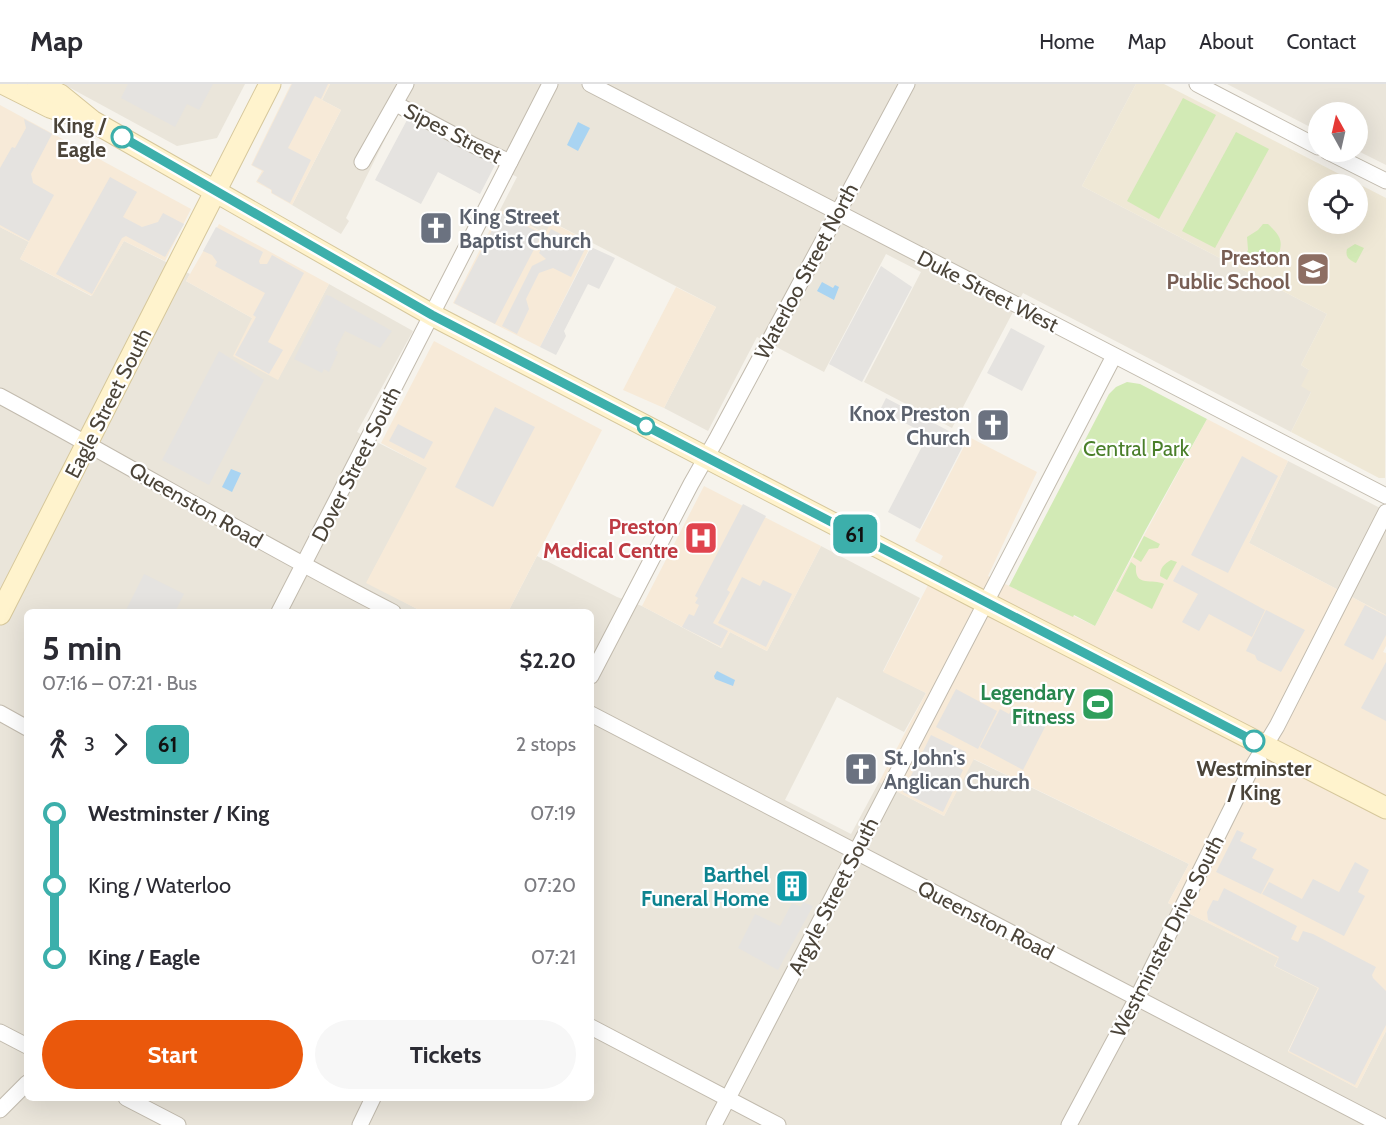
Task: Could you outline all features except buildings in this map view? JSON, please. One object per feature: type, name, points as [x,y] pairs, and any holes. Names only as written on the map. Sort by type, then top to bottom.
[{"type":"main road","points":[[4,84],[50,107],[92,121]]},
{"type":"main road","points":[[38,84],[60,95],[92,121],[432,315],[1386,808]]},
{"type":"main road","name":"Eagle Street South","points":[[0,614],[270,84]]},
{"type":"street","points":[[362,162],[406,84]]},
{"type":"street","name":"Dover Street South","points":[[281,609],[550,84]]},
{"type":"street","name":"Duke Street West","points":[[590,84],[1386,496]]},
{"type":"street","name":"Waterloo Street North","points":[[594,670],[907,84]]},
{"type":"street","points":[[1197,84],[1308,142]]},
{"type":"street","name":"Sipes Street","points":[[396,104],[510,162]]},
{"type":"street","points":[[1347,162],[1386,182]]},
{"type":"street","name":"Argyle Street South","points":[[714,1125],[1114,356]]},
{"type":"street","name":"Queenston Road","points":[[0,396],[303,566],[387,609]]},
{"type":"street","name":"Westminster Drive South","points":[[1070,1125],[1386,512]]},
{"type":"street","points":[[0,713],[24,726]]},
{"type":"street","name":"Queenston Road","points":[[594,716],[1381,1125]]},
{"type":"street","points":[[594,1029],[778,1125]]},
{"type":"street","points":[[0,1032],[24,1044]]},
{"type":"street","points":[[0,1110],[24,1086]]},
{"type":"street","points":[[132,1101],[178,1125]]},
{"type":"street","points":[[360,1125],[372,1101]]},
{"type":"shaded area","points":[[63,84],[245,84],[217,138],[177,146]]},
{"type":"shaded area","points":[[128,84],[213,84],[199,110],[187,104],[175,127],[121,98]]},
{"type":"shaded area","points":[[291,84],[330,84],[322,100],[341,110],[292,205],[256,182],[262,171],[251,165]]},
{"type":"shaded area","points":[[292,84],[328,84],[321,99],[315,96],[288,148],[311,160],[290,203],[257,181],[264,171],[252,165]]},
{"type":"shaded area","points":[[330,84],[1136,84],[1082,186],[1327,314],[1301,365],[1309,370],[1311,392],[1291,432],[1023,293],[952,428],[864,382],[921,272],[886,254],[824,372],[757,337],[708,431],[664,408],[716,307],[552,222],[546,234],[500,210],[517,177],[398,113],[346,218],[349,221],[341,234],[292,205],[341,110],[322,100]]},
{"type":"shaded area","name":"Preston Public School","points":[[1136,84],[1164,84],[1308,158],[1308,162],[1316,162],[1339,174],[1308,174],[1308,234],[1368,234],[1368,189],[1386,198],[1385,478],[1379,478],[1291,432],[1311,392],[1301,386],[1309,370],[1301,365],[1327,314],[1082,186]]},
{"type":"shaded area","points":[[1227,84],[1386,84],[1386,165],[1368,156],[1368,102],[1308,102],[1308,126]]},
{"type":"shaded area","points":[[0,105],[191,209],[165,261],[124,241],[92,296],[20,259],[29,242],[0,227]]},
{"type":"shaded area","points":[[24,119],[52,134],[31,174],[33,183],[54,195],[29,241],[0,225],[0,168],[26,128]]},
{"type":"shaded area","points":[[407,120],[495,165],[480,194],[438,172],[421,204],[375,180]]},
{"type":"shaded area","points":[[110,177],[137,192],[123,217],[142,227],[158,222],[163,213],[184,224],[165,257],[126,236],[122,238],[92,294],[56,274]]},
{"type":"shaded area","points":[[500,210],[545,234],[551,222],[592,243],[540,347],[453,303]]},
{"type":"shaded area","points":[[501,213],[542,234],[495,324],[454,303]]},
{"type":"shaded area","points":[[219,224],[329,284],[278,380],[233,356],[252,318],[186,281]]},
{"type":"shaded area","points":[[0,227],[29,242],[20,259],[91,296],[124,241],[190,274],[186,281],[252,318],[278,379],[329,284],[413,331],[357,432],[428,468],[367,582],[417,609],[24,609],[24,1101],[594,1101],[594,609],[510,609],[537,556],[617,597],[642,606],[721,648],[730,632],[767,651],[821,546],[920,598],[883,671],[926,693],[904,732],[837,697],[785,800],[851,834],[879,782],[944,816],[973,759],[1189,864],[1168,903],[1279,958],[1274,966],[1318,988],[1288,1051],[1357,1088],[1386,1031],[1386,1125],[0,1125]]},
{"type":"shaded area","points":[[216,227],[263,252],[260,264],[267,264],[272,255],[304,273],[268,342],[283,350],[269,374],[235,355],[256,317],[253,315],[265,293],[215,266],[217,262],[212,255],[203,251]]},
{"type":"shaded area","points":[[551,229],[586,247],[571,277],[553,268],[539,273],[526,299],[529,309],[517,334],[502,326],[532,266],[546,259],[539,253]]},
{"type":"shaded area","points":[[591,247],[615,258],[599,289],[588,284],[564,331],[566,336],[556,355],[540,347]]},
{"type":"shaded area","points":[[881,266],[912,287],[862,382],[829,364]]},
{"type":"shaded area","points":[[676,287],[716,307],[664,408],[623,390]]},
{"type":"shaded area","points":[[326,295],[392,331],[380,348],[345,331],[335,350],[338,352],[329,372],[324,369],[322,373],[294,359]]},
{"type":"shaded area","points":[[1011,328],[1045,346],[1022,391],[987,373]]},
{"type":"shaded area","points":[[434,341],[602,430],[510,609],[417,609],[366,583],[427,468],[381,443]]},
{"type":"shaded area","points":[[219,351],[264,380],[209,485],[162,460]]},
{"type":"shaded area","points":[[886,398],[966,440],[920,529],[888,512],[928,435],[880,410]]},
{"type":"shaded area","points":[[495,407],[535,427],[493,507],[455,487]]},
{"type":"shaded area","points":[[1207,419],[1288,461],[1249,543],[1386,615],[1386,646],[1383,652],[1386,653],[1386,1031],[1357,1088],[1288,1052],[1318,988],[1274,966],[1278,958],[1168,903],[1189,864],[974,759],[944,816],[879,782],[926,693],[883,672],[943,556],[915,541],[969,437],[1037,472],[988,576],[1095,626]]},
{"type":"shaded area","points":[[398,424],[433,442],[424,459],[389,441]]},
{"type":"shaded area","points":[[1242,456],[1278,476],[1228,573],[1191,555]]},
{"type":"shaded area","points":[[1288,461],[1386,511],[1386,615],[1249,543]]},
{"type":"shaded area","points":[[704,486],[821,546],[767,651],[730,632],[722,648],[642,606]]},
{"type":"shaded area","points":[[743,504],[766,516],[727,590],[730,592],[713,623],[728,631],[720,646],[682,627],[689,614],[694,616],[699,605],[695,603],[698,598],[695,596]]},
{"type":"shaded area","points":[[1182,565],[1265,610],[1252,637],[1209,614],[1199,631],[1182,622],[1198,594],[1173,581]]},
{"type":"shaded area","points":[[144,574],[184,594],[176,609],[126,609]]},
{"type":"shaded area","points":[[742,577],[760,586],[763,580],[792,594],[766,647],[718,623]]},
{"type":"shaded area","points":[[1365,605],[1386,616],[1386,635],[1373,660],[1344,645]]},
{"type":"shaded area","points":[[1266,610],[1305,630],[1281,672],[1257,660],[1255,655],[1246,651]]},
{"type":"shaded area","points":[[1386,662],[1386,721],[1361,708]]},
{"type":"shaded area","points":[[956,689],[997,711],[978,749],[936,727]]},
{"type":"shaded area","points":[[1000,709],[1009,714],[1012,709],[1045,727],[1023,770],[980,747]]},
{"type":"shaded area","points":[[931,735],[966,752],[958,767],[963,770],[943,812],[903,792]]},
{"type":"shaded area","points":[[1237,830],[1244,833],[1240,841],[1257,849],[1252,858],[1274,869],[1261,894],[1216,872]]},
{"type":"shaded area","points":[[1355,862],[1369,870],[1358,892],[1365,896],[1344,936],[1262,894],[1269,882],[1302,899],[1313,879],[1339,892]]},
{"type":"shaded area","points":[[1224,888],[1297,926],[1291,939],[1298,942],[1303,931],[1313,934],[1376,967],[1373,978],[1386,991],[1386,1025],[1355,1085],[1289,1051],[1319,988],[1275,966],[1279,957],[1208,920],[1207,912],[1213,900],[1218,901]]},
{"type":"shaded area","points":[[803,902],[813,906],[778,970],[738,948],[755,914],[780,926],[792,903],[801,907]]},
{"type":"green space","points":[[1183,98],[1216,115],[1159,219],[1127,201]]},
{"type":"green space","points":[[1236,132],[1269,149],[1215,248],[1182,231]]},
{"type":"green space","points":[[1263,224],[1268,224],[1273,229],[1281,242],[1276,264],[1271,267],[1247,258],[1246,254],[1247,237]]},
{"type":"green space","points":[[1355,244],[1364,248],[1356,263],[1347,256],[1347,249]]},
{"type":"green space","name":"Central Park","points":[[1127,382],[1140,384],[1207,419],[1095,626],[1009,586],[1109,394],[1116,387]]},
{"type":"green space","points":[[1144,536],[1160,544],[1158,548],[1149,549],[1141,562],[1133,557]]},
{"type":"green space","points":[[1171,560],[1177,562],[1167,580],[1160,576],[1160,573],[1163,566]]},
{"type":"green space","points":[[1131,562],[1136,566],[1136,573],[1141,580],[1164,584],[1152,609],[1116,591]]},
{"type":"water","points":[[578,122],[590,128],[578,151],[567,145]]},
{"type":"water","points":[[822,282],[833,288],[835,285],[839,287],[834,300],[817,291]]},
{"type":"water","points":[[231,469],[241,473],[232,492],[222,487]]},
{"type":"water","points":[[717,671],[735,680],[733,686],[715,679]]},
{"type":"bus line","name":"61","points":[[122,137],[432,315],[1254,741]]},
{"type":"place","name":"King / Eagle","points":[[122,137]]},
{"type":"place","name":"King Street Baptist Church","points":[[436,228]]},
{"type":"place","name":"Preston Public School","points":[[1313,269]]},
{"type":"place","name":"Knox Preston Church","points":[[993,425]]},
{"type":"place","name":"Preston Medical Centre","points":[[701,538]]},
{"type":"place","name":"Legendary Fitness","points":[[1098,704]]},
{"type":"place","name":"Westminster / King","points":[[1254,741]]},
{"type":"place","name":"St. John's Anglican Church","points":[[861,769]]},
{"type":"place","name":"Barthel Funeral Home","points":[[792,886]]}]
